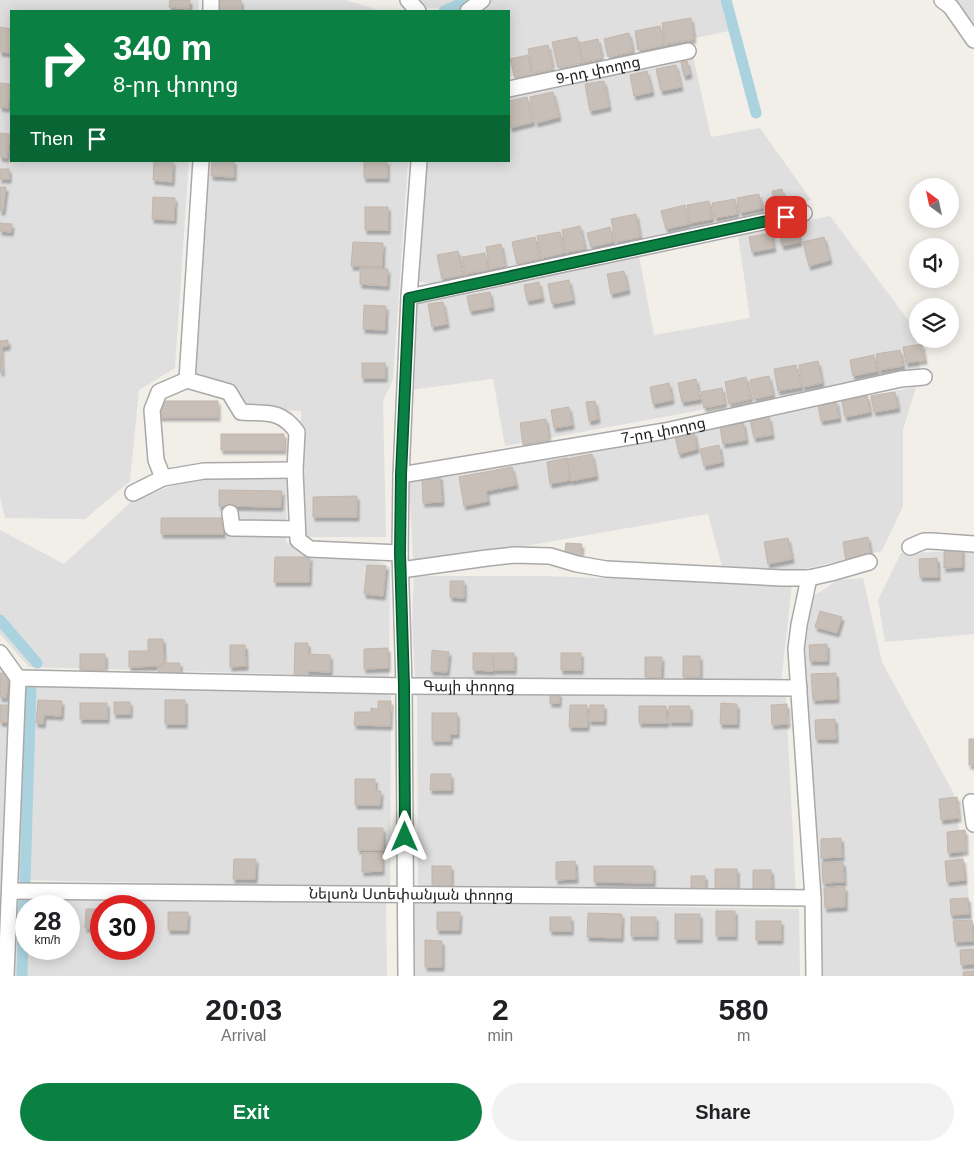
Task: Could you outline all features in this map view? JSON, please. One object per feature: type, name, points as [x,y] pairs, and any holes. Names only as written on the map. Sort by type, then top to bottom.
[{"type":"street","points":[[408,0],[417,10]]},
{"type":"street","points":[[469,10],[482,0]]},
{"type":"street","points":[[942,0],[951,8],[974,40]]},
{"type":"street","name":"9-րդ փողոց","points":[[510,89],[688,51]]},
{"type":"street","points":[[187,380],[201,162]]},
{"type":"street","points":[[406,976],[404,686],[400,570],[401,475],[409,298],[419,162]]},
{"type":"street","points":[[409,298],[804,213]]},
{"type":"street","name":"7-րդ փողոց","points":[[401,475],[665,431],[901,380],[924,377]]},
{"type":"street","points":[[163,478],[156,460],[152,410],[159,392],[187,380],[229,392],[241,412],[274,414],[288,420],[297,432],[295,470],[298,540],[310,549],[400,553]]},
{"type":"street","points":[[133,493],[163,478],[204,472],[295,470]]},
{"type":"street","points":[[230,514],[232,528],[297,529]]},
{"type":"street","points":[[910,547],[924,541],[974,544]]},
{"type":"street","points":[[400,570],[487,558],[550,556],[576,564],[606,569],[809,578],[869,562]]},
{"type":"street","points":[[809,578],[796,650],[813,898],[814,976]]},
{"type":"street","points":[[0,653],[18,678],[6,976]]},
{"type":"street","name":"Գայի փողոց","points":[[18,678],[404,686],[799,688]]},
{"type":"street","points":[[971,802],[974,824]]},
{"type":"street","name":"Նելսոն Ստեփանյան փողոց","points":[[10,891],[813,898]]},
{"type":"shaded area","points":[[0,0],[199,0],[198,10],[10,10],[10,162],[189,162],[175,368],[139,390],[130,481],[85,519],[5,518],[0,497]]},
{"type":"shaded area","points":[[215,0],[345,0],[379,10],[214,10]]},
{"type":"shaded area","points":[[418,0],[459,0],[451,7],[428,8]]},
{"type":"shaded area","points":[[491,0],[720,0],[729,31],[510,77],[510,10],[476,10]]},
{"type":"shaded area","points":[[950,0],[974,0],[974,25]]},
{"type":"shaded area","points":[[693,56],[711,137],[760,128],[811,200],[434,285],[418,281],[426,162],[510,162],[510,96]]},
{"type":"shaded area","points":[[205,162],[408,162],[393,380],[383,400],[386,537],[308,537],[301,532],[301,411],[244,408],[239,390],[194,377]]},
{"type":"shaded area","points":[[830,216],[909,321],[909,348],[917,348],[920,370],[505,446],[493,379],[410,390],[415,301],[639,256],[654,335],[750,318],[738,235]]},
{"type":"shaded area","points":[[916,387],[903,430],[903,506],[882,551],[795,571],[722,566],[708,514],[440,561],[413,561],[409,479]]},
{"type":"shaded area","points":[[194,478],[287,478],[286,542],[309,555],[372,558],[390,567],[389,677],[29,667],[0,634],[0,530],[64,564],[133,500]]},
{"type":"shaded area","points":[[974,551],[974,634],[885,642],[878,600],[901,553]]},
{"type":"shaded area","points":[[414,576],[544,576],[792,585],[781,683],[415,680],[412,622]]},
{"type":"shaded area","points":[[863,578],[882,662],[954,794],[974,933],[974,976],[819,976],[799,674],[806,601],[838,580]]},
{"type":"shaded area","points":[[0,663],[13,676],[0,928]]},
{"type":"shaded area","points":[[25,686],[391,691],[390,888],[18,880]]},
{"type":"shaded area","points":[[417,693],[786,697],[796,896],[418,887]]},
{"type":"shaded area","points":[[80,897],[90,897],[90,960],[155,960],[155,898],[386,900],[387,976],[14,976],[15,936],[15,960],[80,960]]},
{"type":"shaded area","points":[[413,903],[799,909],[800,976],[415,976]]},
{"type":"building","points":[[170,0],[190,0],[189,9],[169,7]]},
{"type":"building","points":[[219,0],[241,0],[241,10],[218,10]]},
{"type":"building","points":[[691,18],[694,39],[665,44],[662,23]]},
{"type":"building","points":[[660,26],[664,45],[638,50],[635,31]]},
{"type":"building","points":[[0,27],[10,29],[10,53],[0,52]]},
{"type":"building","points":[[629,33],[633,51],[608,57],[604,39]]},
{"type":"building","points":[[577,37],[582,63],[558,68],[552,42]]},
{"type":"building","points":[[598,39],[602,58],[583,62],[579,43]]},
{"type":"building","points":[[548,45],[553,69],[533,73],[528,49]]},
{"type":"building","points":[[528,55],[532,74],[515,78],[510,59]]},
{"type":"building","points":[[687,61],[690,74],[684,76],[681,62]]},
{"type":"building","points":[[676,65],[681,87],[661,91],[656,69]]},
{"type":"building","points":[[647,71],[652,92],[634,96],[630,75]]},
{"type":"building","points":[[604,81],[609,107],[590,111],[585,84]]},
{"type":"building","points":[[0,83],[10,84],[8,108],[0,107]]},
{"type":"building","points":[[553,92],[559,117],[536,123],[530,97]]},
{"type":"building","points":[[527,97],[533,122],[510,128],[510,101]]},
{"type":"building","points":[[0,133],[10,134],[7,158],[0,157]]},
{"type":"building","points":[[154,162],[173,162],[172,182],[153,180]]},
{"type":"building","points":[[212,162],[234,162],[234,177],[211,176]]},
{"type":"building","points":[[364,162],[387,162],[387,178],[364,178]]},
{"type":"building","points":[[0,169],[9,169],[9,179],[0,179]]},
{"type":"building","points":[[0,187],[6,187],[3,211],[0,211]]},
{"type":"building","points":[[782,189],[785,204],[775,206],[772,191]]},
{"type":"building","points":[[759,194],[762,208],[740,213],[737,198]]},
{"type":"building","points":[[153,197],[175,198],[174,220],[152,219]]},
{"type":"building","points":[[735,199],[737,214],[715,218],[712,203]]},
{"type":"building","points":[[709,201],[712,219],[690,223],[687,205]]},
{"type":"building","points":[[685,205],[689,224],[666,229],[661,211]]},
{"type":"building","points":[[365,207],[388,207],[388,230],[365,230]]},
{"type":"building","points":[[636,214],[640,237],[616,242],[611,219]]},
{"type":"building","points":[[0,223],[12,224],[11,232],[0,231]]},
{"type":"building","points":[[580,226],[585,249],[566,252],[562,230]]},
{"type":"building","points":[[610,227],[613,242],[591,247],[587,233]]},
{"type":"building","points":[[797,227],[800,242],[782,246],[779,231]]},
{"type":"building","points":[[560,232],[564,253],[542,258],[537,236]]},
{"type":"building","points":[[771,233],[774,248],[752,252],[749,237]]},
{"type":"building","points":[[535,237],[540,259],[517,264],[512,242]]},
{"type":"building","points":[[824,237],[830,260],[809,266],[803,242]]},
{"type":"building","points":[[353,242],[383,243],[382,267],[351,266]]},
{"type":"building","points":[[501,244],[505,266],[490,269],[486,247]]},
{"type":"building","points":[[458,251],[463,275],[442,279],[437,255]]},
{"type":"building","points":[[485,253],[488,270],[465,274],[462,257]]},
{"type":"building","points":[[360,268],[388,269],[387,286],[360,284]]},
{"type":"building","points":[[624,271],[628,290],[611,294],[607,274]]},
{"type":"building","points":[[569,280],[573,300],[552,304],[548,284]]},
{"type":"building","points":[[539,282],[542,298],[527,301],[524,285]]},
{"type":"building","points":[[490,292],[492,307],[470,311],[467,296]]},
{"type":"building","points":[[443,302],[447,324],[432,327],[428,304]]},
{"type":"building","points":[[364,305],[386,306],[385,330],[363,329]]},
{"type":"building","points":[[8,340],[8,346],[1,347],[2,372],[0,372],[0,341]]},
{"type":"building","points":[[903,347],[923,348],[925,360],[906,363]]},
{"type":"building","points":[[900,350],[903,366],[879,370],[876,354]]},
{"type":"building","points":[[874,355],[877,371],[853,376],[850,360]]},
{"type":"building","points":[[818,361],[822,383],[803,387],[799,365]]},
{"type":"building","points":[[362,363],[385,363],[385,378],[362,378]]},
{"type":"building","points":[[796,365],[801,387],[778,391],[774,369]]},
{"type":"building","points":[[769,376],[773,395],[754,399],[750,380]]},
{"type":"building","points":[[746,377],[751,399],[729,404],[725,382]]},
{"type":"building","points":[[696,379],[700,399],[682,402],[678,383]]},
{"type":"building","points":[[669,383],[672,400],[653,404],[650,387]]},
{"type":"building","points":[[722,388],[725,404],[704,408],[701,392]]},
{"type":"building","points":[[895,392],[898,408],[874,412],[871,396]]},
{"type":"building","points":[[867,396],[870,412],[845,417],[842,401]]},
{"type":"building","points":[[156,401],[218,401],[218,417],[156,417]]},
{"type":"building","points":[[595,401],[598,419],[589,421],[586,402]]},
{"type":"building","points":[[836,401],[839,418],[821,421],[818,405]]},
{"type":"building","points":[[569,407],[572,425],[554,428],[551,410]]},
{"type":"building","points":[[769,417],[772,435],[754,438],[750,420]]},
{"type":"building","points":[[546,419],[549,440],[523,445],[520,423]]},
{"type":"building","points":[[743,422],[746,440],[723,444],[720,427]]},
{"type":"building","points":[[694,432],[697,449],[679,454],[675,436]]},
{"type":"building","points":[[221,434],[284,434],[284,450],[221,450]]},
{"type":"building","points":[[719,445],[722,462],[704,466],[700,449]]},
{"type":"building","points":[[592,454],[596,476],[571,481],[567,459]]},
{"type":"building","points":[[567,458],[570,480],[550,484],[547,462]]},
{"type":"building","points":[[512,467],[516,485],[486,491],[488,501],[464,506],[459,477]]},
{"type":"building","points":[[440,476],[442,502],[423,503],[422,477]]},
{"type":"building","points":[[219,490],[282,491],[281,507],[219,506]]},
{"type":"building","points":[[357,496],[357,517],[313,517],[313,497]]},
{"type":"building","points":[[161,518],[224,518],[223,534],[161,534]]},
{"type":"building","points":[[868,537],[871,556],[846,561],[843,542]]},
{"type":"building","points":[[788,538],[792,559],[768,564],[764,542]]},
{"type":"building","points":[[566,543],[582,544],[580,561],[564,559]]},
{"type":"building","points":[[962,548],[962,567],[944,568],[944,549]]},
{"type":"building","points":[[275,557],[310,557],[309,582],[274,582]]},
{"type":"building","points":[[937,558],[938,577],[920,577],[919,559]]},
{"type":"building","points":[[367,565],[386,566],[383,596],[364,594]]},
{"type":"building","points":[[450,581],[464,581],[464,598],[450,597]]},
{"type":"building","points":[[820,611],[842,617],[837,633],[815,627]]},
{"type":"building","points":[[148,639],[163,639],[164,666],[129,667],[129,651],[148,651]]},
{"type":"building","points":[[295,643],[308,643],[308,654],[330,655],[330,672],[308,671],[308,679],[294,679]]},
{"type":"building","points":[[827,644],[827,661],[810,661],[809,645]]},
{"type":"building","points":[[230,645],[245,645],[246,666],[230,667]]},
{"type":"building","points":[[388,648],[388,668],[364,669],[364,649]]},
{"type":"building","points":[[432,650],[449,652],[447,672],[431,671]]},
{"type":"building","points":[[473,653],[493,653],[493,671],[473,670]]},
{"type":"building","points":[[494,653],[514,653],[514,670],[494,670]]},
{"type":"building","points":[[561,653],[581,653],[581,670],[561,670]]},
{"type":"building","points":[[80,654],[105,654],[105,670],[80,670]]},
{"type":"building","points":[[683,656],[700,656],[700,677],[683,677]]},
{"type":"building","points":[[645,657],[662,657],[661,678],[645,677]]},
{"type":"building","points":[[163,663],[180,663],[180,677],[159,678],[158,667],[164,666]]},
{"type":"building","points":[[0,673],[9,674],[6,698],[0,697]]},
{"type":"building","points":[[836,673],[837,699],[813,700],[811,674]]},
{"type":"building","points":[[550,693],[559,693],[559,703],[550,703]]},
{"type":"building","points":[[38,700],[62,701],[61,716],[44,715],[43,724],[36,723]]},
{"type":"building","points":[[165,700],[185,700],[185,724],[165,724]]},
{"type":"building","points":[[378,701],[391,701],[390,726],[354,725],[355,712],[371,712],[371,708],[378,709]]},
{"type":"building","points":[[114,702],[130,702],[130,714],[114,714]]},
{"type":"building","points":[[80,703],[107,703],[107,719],[80,719]]},
{"type":"building","points":[[721,703],[737,704],[737,724],[720,724]]},
{"type":"building","points":[[787,704],[788,724],[772,725],[771,705]]},
{"type":"building","points":[[0,705],[14,705],[12,723],[0,722]]},
{"type":"building","points":[[570,705],[587,705],[587,727],[569,727]]},
{"type":"building","points":[[590,705],[604,705],[604,721],[589,721]]},
{"type":"building","points":[[639,706],[666,706],[667,723],[639,723]]},
{"type":"building","points":[[669,706],[690,706],[690,722],[669,722]]},
{"type":"building","points":[[432,713],[457,713],[457,734],[450,734],[450,741],[432,741]]},
{"type":"building","points":[[835,719],[836,739],[816,739],[815,720]]},
{"type":"building","points":[[969,739],[974,739],[974,765],[969,765]]},
{"type":"building","points":[[431,774],[451,774],[451,790],[430,790]]},
{"type":"building","points":[[355,779],[375,779],[375,791],[381,791],[380,805],[355,805]]},
{"type":"building","points":[[957,797],[959,818],[941,820],[939,799]]},
{"type":"building","points":[[358,828],[383,828],[383,850],[358,850]]},
{"type":"building","points":[[965,830],[966,851],[948,853],[947,832]]},
{"type":"building","points":[[841,838],[842,857],[821,858],[821,839]]},
{"type":"building","points":[[362,853],[382,853],[382,871],[362,872]]},
{"type":"building","points":[[234,859],[256,859],[255,879],[233,879]]},
{"type":"building","points":[[963,859],[965,880],[947,882],[945,861]]},
{"type":"building","points":[[575,861],[576,879],[556,880],[556,862]]},
{"type":"building","points":[[843,862],[844,882],[823,883],[822,863]]},
{"type":"building","points":[[432,866],[451,866],[451,886],[432,886]]},
{"type":"building","points":[[594,866],[653,866],[653,883],[594,882]]},
{"type":"building","points":[[715,869],[737,869],[737,888],[715,888]]},
{"type":"building","points":[[753,870],[771,870],[772,888],[753,889]]},
{"type":"building","points":[[691,876],[705,876],[705,893],[691,893]]},
{"type":"building","points":[[845,887],[845,907],[825,908],[824,888]]},
{"type":"building","points":[[968,898],[969,914],[951,915],[950,899]]},
{"type":"building","points":[[86,909],[90,909],[90,928],[85,928]]},
{"type":"building","points":[[716,911],[735,911],[735,936],[716,936]]},
{"type":"building","points":[[168,912],[188,912],[187,930],[168,930]]},
{"type":"building","points":[[437,912],[460,912],[459,930],[437,930]]},
{"type":"building","points":[[588,913],[622,914],[621,938],[587,937]]},
{"type":"building","points":[[675,914],[700,914],[700,939],[675,939]]},
{"type":"building","points":[[550,917],[571,917],[571,931],[550,931]]},
{"type":"building","points":[[631,917],[656,917],[656,936],[631,936]]},
{"type":"building","points":[[972,920],[973,941],[955,942],[953,921]]},
{"type":"building","points":[[756,921],[781,921],[781,940],[756,940]]},
{"type":"building","points":[[425,940],[442,941],[442,967],[425,967]]},
{"type":"building","points":[[974,949],[974,964],[961,965],[960,950]]},
{"type":"building","points":[[974,971],[974,976],[963,976],[963,972]]},
{"type":"waterway","points":[[446,10],[469,0]]},
{"type":"waterway","points":[[726,0],[756,113]]},
{"type":"waterway","points":[[0,620],[37,663]]},
{"type":"waterway","points":[[25,882],[31,687]]},
{"type":"waterway","points":[[22,960],[22,976]]},
{"type":"route","points":[[405,837],[404,686],[400,553],[401,475],[409,298],[786,217]]}]
